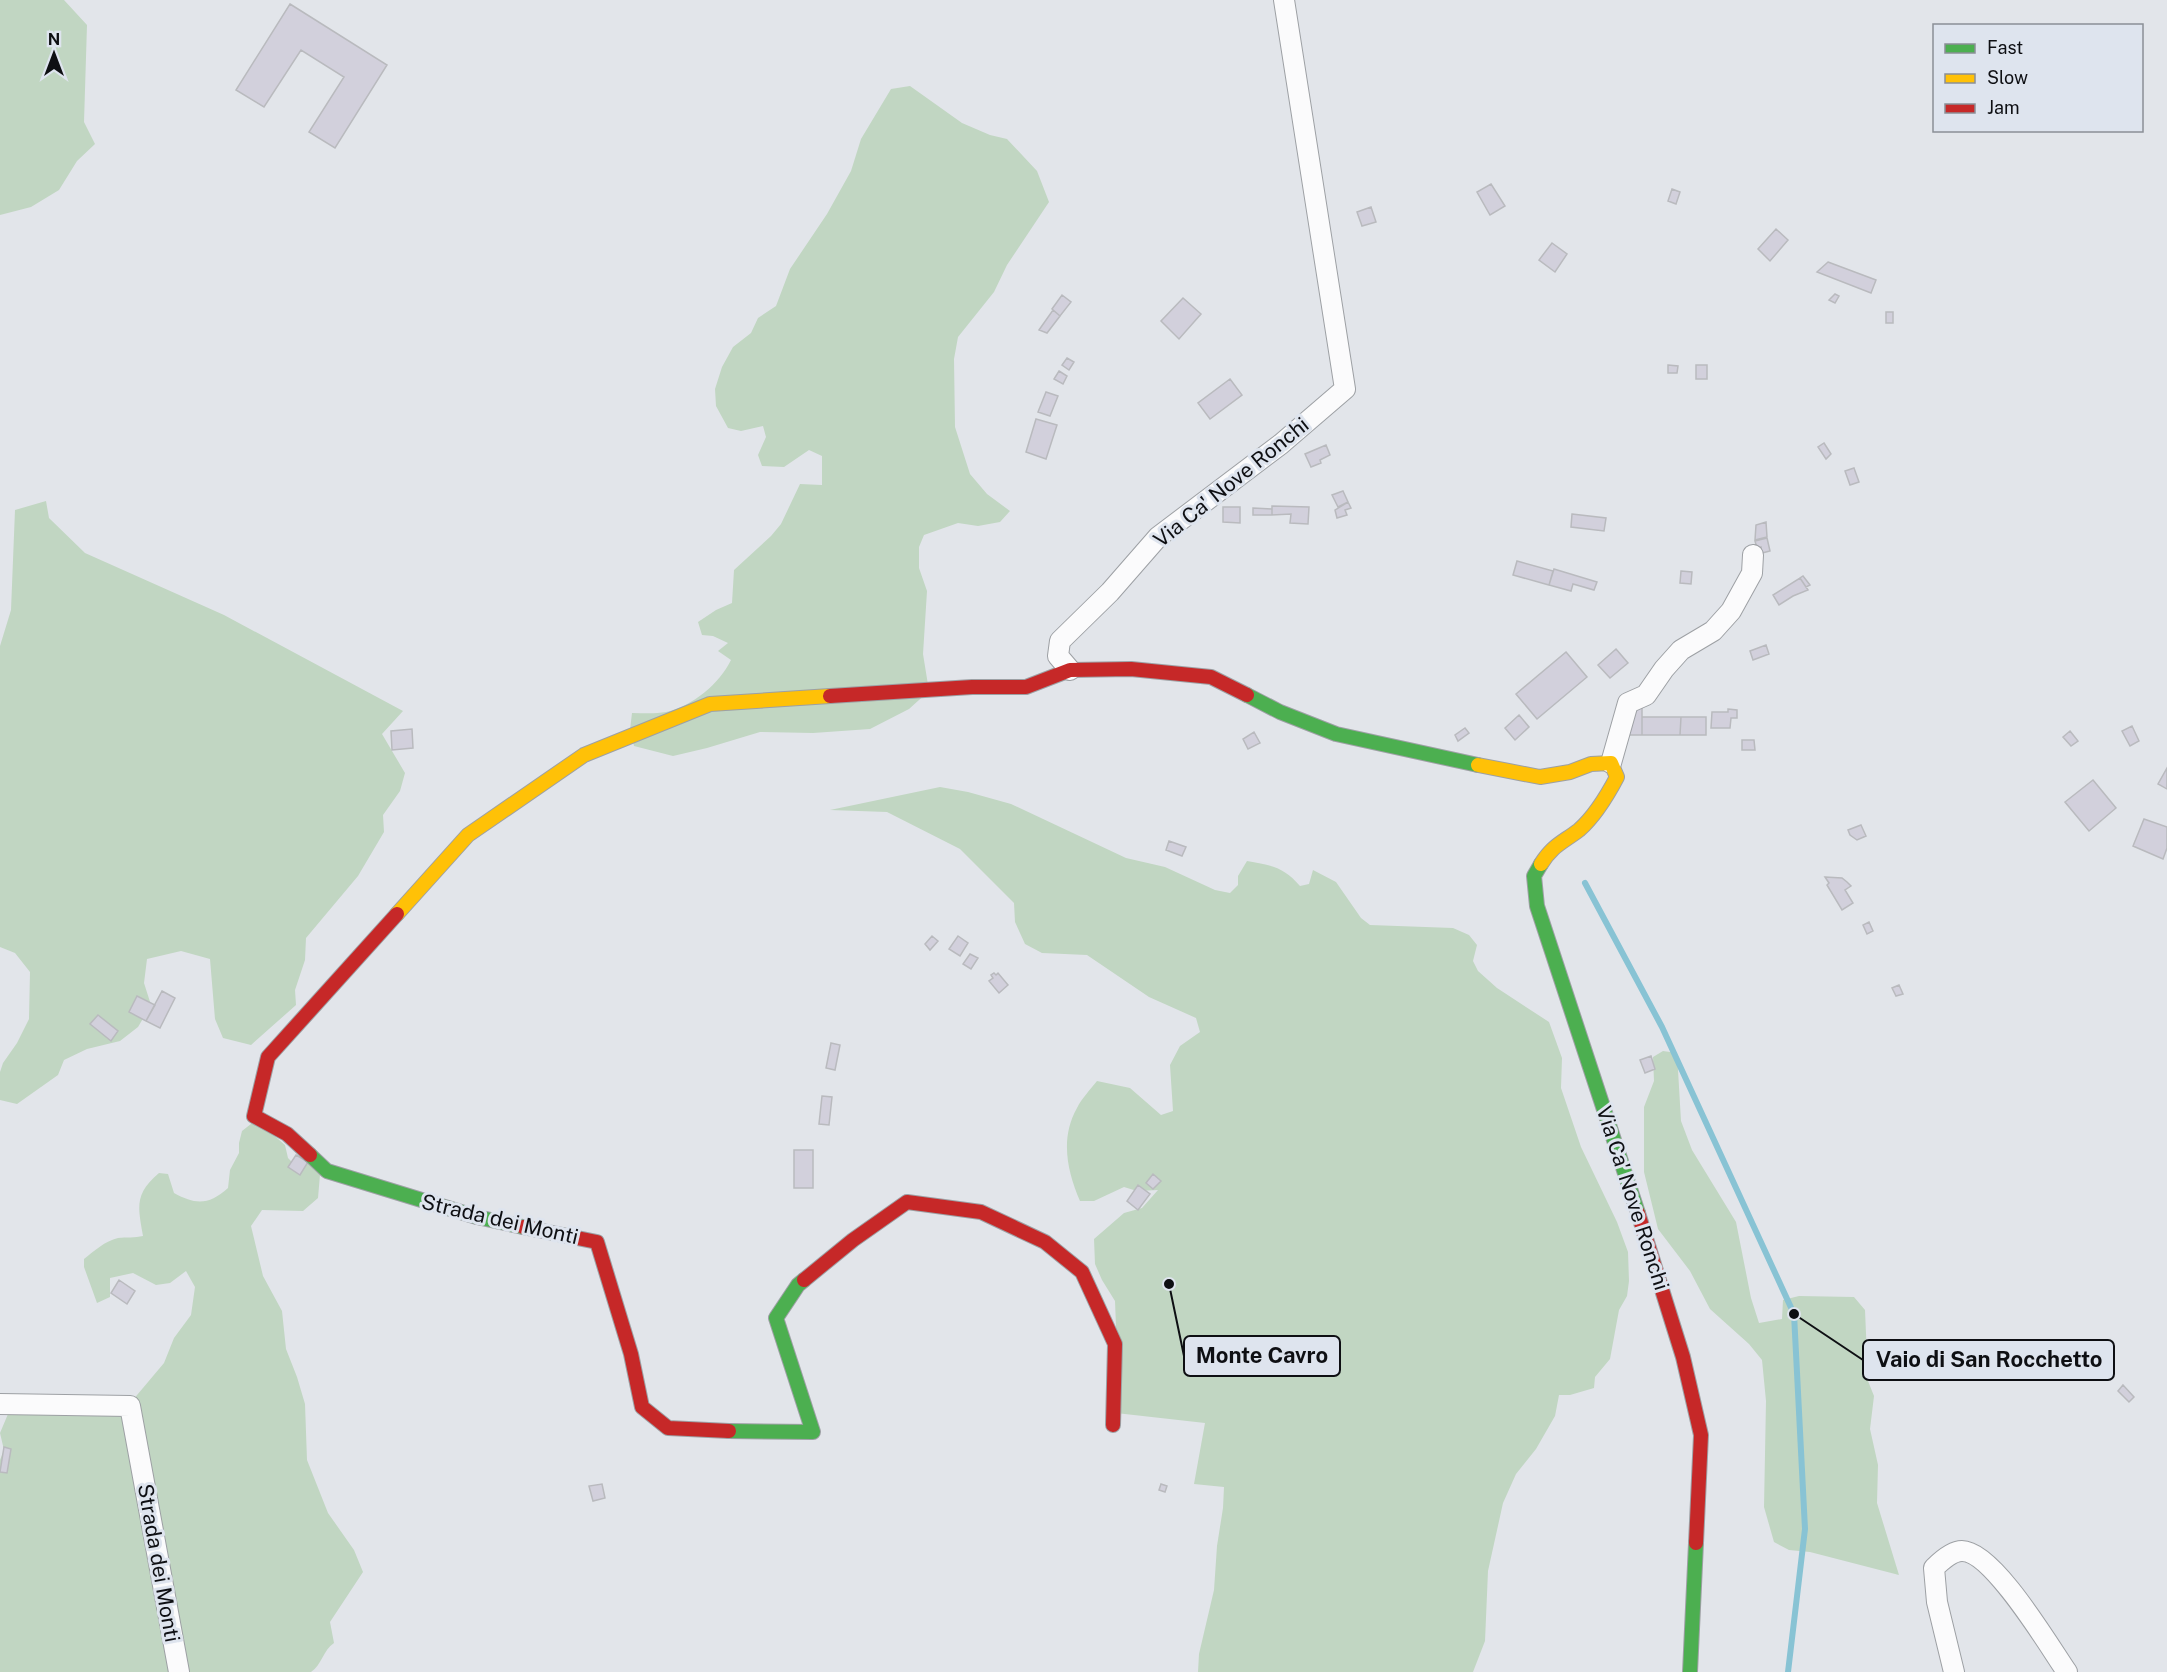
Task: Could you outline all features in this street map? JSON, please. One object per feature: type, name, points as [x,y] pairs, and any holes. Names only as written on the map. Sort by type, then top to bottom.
[{"type":"street","name":"Via Ca' Nove Ronchi","points":[[1070,670],[1058,656],[1060,641],[1110,592],[1158,537],[1281,444],[1345,389],[1284,0]]},
{"type":"street","name":"Via Ca' Nove Ronchi","points":[[1690,1672],[1701,1435],[1683,1357],[1655,1264],[1537,906],[1534,876],[1550,850],[1580,829],[1603,802],[1617,777],[1611,763],[1628,703],[1646,695],[1664,669],[1682,650],[1713,631],[1731,611],[1752,573],[1753,555]]},
{"type":"street","points":[[1070,670],[1131,669],[1211,677],[1281,712],[1336,734],[1507,772],[1540,777],[1570,772],[1591,764],[1611,763]]},
{"type":"street","name":"Strada dei Monti","points":[[1070,670],[1026,687],[972,687],[710,704],[584,755],[468,835],[268,1057],[254,1116],[287,1134],[327,1171],[418,1201],[477,1217],[597,1242],[631,1354],[642,1407],[668,1428],[813,1432],[776,1318],[798,1285],[853,1240],[907,1202],[981,1212],[1045,1242],[1082,1272],[1114,1344],[1113,1425]]},
{"type":"street","name":"Strada dei Monti","points":[[0,1404],[130,1406],[179,1672]]},
{"type":"street","points":[[1954,1672],[1937,1602],[1934,1568],[1943,1559],[1960,1551],[1974,1554],[2006,1582],[2067,1672]]},
{"type":"green space","points":[[0,0],[64,0],[87,25],[84,122],[95,144],[77,161],[59,190],[31,207],[0,215]]},
{"type":"green space","points":[[910,86],[962,123],[990,135],[1007,139],[1037,171],[1049,202],[1007,265],[994,292],[958,337],[954,359],[955,427],[970,474],[987,494],[1010,511],[1000,522],[978,526],[958,523],[924,535],[919,547],[919,568],[927,591],[923,654],[929,691],[909,709],[870,729],[813,733],[760,732],[673,756],[634,746],[630,730],[632,713],[666,712],[686,705],[704,693],[726,669],[731,660],[718,651],[728,643],[713,636],[702,635],[698,622],[732,603],[734,570],[781,524],[800,484],[822,485],[822,456],[809,450],[784,467],[762,466],[758,455],[766,437],[763,426],[741,431],[728,428],[716,406],[715,389],[722,367],[733,347],[751,333],[758,318],[776,306],[790,269],[827,214],[851,171],[861,139],[891,89]]},
{"type":"green space","points":[[46,501],[49,518],[85,553],[224,615],[403,711],[382,734],[405,773],[400,791],[383,815],[384,832],[358,876],[306,938],[305,960],[295,990],[296,1005],[251,1045],[223,1038],[215,1019],[210,959],[181,951],[147,959],[144,983],[151,1005],[138,1027],[120,1041],[87,1049],[64,1060],[58,1075],[17,1104],[0,1100],[0,1072],[29,1019],[30,972],[15,953],[0,947],[0,646],[11,610],[15,510]]},
{"type":"green space","points":[[940,787],[1011,804],[1126,858],[1165,867],[1215,890],[1230,893],[1238,885],[1238,876],[1247,861],[1277,868],[1300,886],[1309,884],[1313,870],[1336,882],[1361,918],[1370,925],[1453,928],[1469,935],[1477,945],[1473,961],[1478,971],[1497,988],[1549,1022],[1562,1058],[1561,1088],[1581,1147],[1617,1222],[1628,1252],[1629,1281],[1627,1296],[1619,1310],[1610,1359],[1595,1377],[1594,1388],[1570,1395],[1559,1395],[1555,1416],[1536,1449],[1516,1474],[1503,1503],[1488,1571],[1485,1641],[1473,1672],[1198,1672],[1199,1654],[1214,1590],[1224,1487],[1194,1484],[1205,1423],[1116,1413],[1118,1377],[1115,1301],[1095,1264],[1094,1239],[1124,1213],[1142,1208],[1158,1190],[1137,1191],[1124,1187],[1094,1201],[1080,1201],[1067,1154],[1068,1131],[1072,1119],[1084,1097],[1097,1081],[1130,1088],[1161,1115],[1173,1111],[1170,1065],[1180,1046],[1200,1032],[1196,1018],[1149,997],[1087,955],[1042,953],[1025,944],[1015,922],[1014,903],[960,849],[887,812],[830,810]]},
{"type":"green space","points":[[1663,1051],[1677,1053],[1681,1121],[1692,1150],[1736,1222],[1751,1298],[1759,1323],[1782,1319],[1783,1300],[1799,1296],[1854,1297],[1865,1310],[1868,1381],[1874,1396],[1870,1429],[1878,1465],[1877,1503],[1899,1575],[1810,1552],[1789,1550],[1774,1542],[1764,1507],[1766,1401],[1762,1360],[1749,1344],[1710,1309],[1690,1271],[1658,1229],[1644,1172],[1644,1107],[1654,1081],[1653,1057]]},
{"type":"green space","points":[[256,1120],[285,1145],[288,1158],[294,1164],[321,1163],[318,1198],[303,1211],[262,1210],[251,1226],[263,1276],[282,1311],[286,1349],[305,1404],[307,1460],[328,1513],[354,1550],[363,1572],[330,1622],[334,1643],[311,1672],[0,1672],[0,1460],[4,1450],[0,1433],[8,1414],[132,1401],[164,1363],[174,1338],[191,1315],[195,1287],[186,1271],[170,1283],[156,1285],[133,1273],[110,1278],[110,1297],[97,1303],[84,1267],[84,1259],[113,1239],[143,1236],[140,1202],[145,1188],[159,1173],[168,1174],[174,1193],[189,1200],[208,1200],[221,1194],[228,1188],[230,1170],[239,1153],[242,1131]]},
{"type":"building","points":[[290,4],[387,65],[335,148],[309,132],[344,77],[301,50],[264,107],[236,90]]},
{"type":"building","points":[[1491,184],[1505,206],[1490,215],[1477,192]]},
{"type":"building","points":[[1672,189],[1680,192],[1676,204],[1668,201]]},
{"type":"building","points":[[1371,207],[1376,222],[1362,226],[1357,212]]},
{"type":"building","points":[[1776,229],[1788,240],[1770,261],[1758,249]]},
{"type":"building","points":[[1552,243],[1567,254],[1555,272],[1539,260]]},
{"type":"building","points":[[1828,262],[1876,280],[1871,293],[1817,272]]},
{"type":"building","points":[[1835,294],[1839,296],[1835,303],[1829,300]]},
{"type":"building","points":[[1062,295],[1071,302],[1060,316],[1052,309]]},
{"type":"building","points":[[1183,298],[1201,314],[1179,339],[1161,321]]},
{"type":"building","points":[[1053,310],[1060,316],[1047,333],[1039,330]]},
{"type":"building","points":[[1886,312],[1893,312],[1893,323],[1886,323]]},
{"type":"building","points":[[1067,358],[1074,362],[1069,370],[1062,365]]},
{"type":"building","points":[[1668,365],[1678,366],[1677,373],[1668,373]]},
{"type":"building","points":[[1696,365],[1707,365],[1707,379],[1696,379]]},
{"type":"building","points":[[1059,371],[1067,376],[1063,384],[1054,379]]},
{"type":"building","points":[[1230,379],[1242,395],[1210,419],[1198,403]]},
{"type":"building","points":[[1046,392],[1058,396],[1050,416],[1038,412]]},
{"type":"building","points":[[1036,419],[1057,425],[1046,459],[1026,452]]},
{"type":"building","points":[[1824,443],[1831,454],[1826,459],[1818,447]]},
{"type":"building","points":[[1326,445],[1330,455],[1320,460],[1321,463],[1311,467],[1305,454]]},
{"type":"building","points":[[1854,468],[1859,482],[1850,485],[1845,471]]},
{"type":"building","points":[[1343,491],[1348,502],[1338,507],[1332,495]]},
{"type":"building","points":[[1348,502],[1351,508],[1345,510],[1347,515],[1337,518],[1335,510]]},
{"type":"building","points":[[1272,506],[1309,507],[1308,524],[1290,523],[1291,514],[1272,515]]},
{"type":"building","points":[[1223,507],[1240,507],[1240,523],[1223,522]]},
{"type":"building","points":[[1253,508],[1272,509],[1272,515],[1253,515]]},
{"type":"building","points":[[1572,514],[1606,518],[1604,531],[1571,527]]},
{"type":"building","points":[[1766,522],[1767,537],[1755,540],[1756,525]]},
{"type":"building","points":[[1767,538],[1770,551],[1762,553],[1761,547],[1757,548],[1755,541]]},
{"type":"building","points":[[1517,561],[1553,571],[1549,585],[1513,575]]},
{"type":"building","points":[[1554,569],[1597,582],[1594,590],[1573,584],[1571,591],[1549,585]]},
{"type":"building","points":[[1681,571],[1692,572],[1691,584],[1680,583]]},
{"type":"building","points":[[1803,576],[1810,585],[1806,587],[1800,578]]},
{"type":"building","points":[[1800,578],[1808,590],[1779,605],[1773,595]]},
{"type":"building","points":[[1766,645],[1769,654],[1753,660],[1750,651]]},
{"type":"building","points":[[1616,649],[1628,663],[1610,678],[1598,665]]},
{"type":"building","points":[[1566,652],[1587,677],[1537,719],[1516,694]]},
{"type":"building","points":[[1631,708],[1642,708],[1642,735],[1619,735]]},
{"type":"building","points":[[1728,709],[1737,710],[1737,718],[1731,718],[1730,728],[1711,728],[1712,712],[1728,712]]},
{"type":"building","points":[[1519,715],[1529,727],[1515,740],[1505,728]]},
{"type":"building","points":[[1642,717],[1681,717],[1680,735],[1642,735]]},
{"type":"building","points":[[1681,717],[1706,717],[1706,735],[1680,735]]},
{"type":"building","points":[[2132,726],[2139,741],[2130,746],[2122,731]]},
{"type":"building","points":[[1465,728],[1469,733],[1458,741],[1455,735]]},
{"type":"building","points":[[412,729],[413,748],[392,750],[391,731]]},
{"type":"building","points":[[2070,731],[2078,741],[2071,746],[2063,737]]},
{"type":"building","points":[[1254,732],[1260,743],[1248,749],[1243,739]]},
{"type":"building","points":[[1742,740],[1754,740],[1755,750],[1742,750]]},
{"type":"building","points":[[2167,768],[2167,789],[2158,784]]},
{"type":"building","points":[[2093,780],[2116,808],[2089,831],[2065,802]]},
{"type":"building","points":[[2144,819],[2167,827],[2167,848],[2163,859],[2133,846]]},
{"type":"building","points":[[1861,825],[1866,836],[1857,840],[1850,835],[1848,830]]},
{"type":"building","points":[[1169,841],[1186,847],[1182,856],[1166,850]]},
{"type":"building","points":[[1825,877],[1842,878],[1847,882],[1851,886],[1845,890],[1853,903],[1842,910],[1827,885],[1829,883]]},
{"type":"building","points":[[1869,922],[1873,931],[1867,934],[1863,925]]},
{"type":"building","points":[[932,936],[938,941],[930,950],[925,944]]},
{"type":"building","points":[[958,936],[968,943],[960,956],[949,949]]},
{"type":"building","points":[[970,954],[978,958],[971,969],[963,964]]},
{"type":"building","points":[[994,973],[996,975],[998,973],[1008,985],[999,993],[989,981],[993,978],[991,975]]},
{"type":"building","points":[[1899,985],[1903,994],[1896,996],[1892,988]]},
{"type":"building","points":[[162,991],[175,998],[160,1028],[146,1021]]},
{"type":"building","points":[[137,996],[155,1005],[146,1021],[129,1012]]},
{"type":"building","points":[[98,1015],[118,1031],[111,1041],[90,1024]]},
{"type":"building","points":[[831,1043],[840,1045],[835,1070],[826,1068]]},
{"type":"building","points":[[1651,1056],[1655,1069],[1645,1073],[1640,1060]]},
{"type":"building","points":[[822,1096],[832,1097],[829,1125],[819,1124]]},
{"type":"building","points":[[794,1150],[813,1150],[813,1188],[794,1188]]},
{"type":"building","points":[[296,1155],[308,1162],[300,1175],[288,1167]]},
{"type":"building","points":[[1153,1174],[1161,1181],[1153,1189],[1146,1183]]},
{"type":"building","points":[[1138,1185],[1150,1194],[1138,1210],[1127,1201]]},
{"type":"building","points":[[119,1280],[135,1291],[127,1304],[111,1293]]},
{"type":"building","points":[[2123,1385],[2134,1397],[2129,1402],[2118,1391]]},
{"type":"building","points":[[4,1447],[11,1449],[7,1473],[0,1472]]},
{"type":"building","points":[[602,1484],[605,1498],[593,1501],[589,1486]]},
{"type":"building","points":[[1161,1484],[1167,1486],[1165,1492],[1159,1490]]},
{"type":"waterway","points":[[1585,883],[1662,1027],[1794,1314],[1805,1529],[1788,1672]]},
{"type":"traffic: fast","points":[[1247,695],[1280,712],[1336,734],[1478,765]]},
{"type":"traffic: fast","points":[[1541,864],[1534,876],[1537,906],[1638,1213]]},
{"type":"traffic: fast","points":[[310,1155],[327,1171],[477,1217],[523,1227]]},
{"type":"traffic: fast","points":[[729,1431],[813,1432],[776,1318],[798,1285],[804,1280]]},
{"type":"traffic: fast","points":[[1690,1672],[1696,1543]]},
{"type":"traffic: slow","points":[[397,914],[468,835],[584,755],[710,704],[830,696]]},
{"type":"traffic: slow","points":[[1478,765],[1540,777],[1570,772],[1591,764],[1611,763],[1617,777],[1600,805],[1585,824],[1554,848],[1541,864]]},
{"type":"traffic: jam","points":[[830,696],[972,687],[1026,687],[1070,670],[1131,669],[1211,677],[1247,695]]},
{"type":"traffic: jam","points":[[310,1155],[287,1134],[254,1116],[268,1057],[397,914]]},
{"type":"traffic: jam","points":[[804,1280],[853,1240],[907,1202],[981,1212],[1045,1242],[1082,1272],[1115,1344],[1113,1425]]},
{"type":"traffic: jam","points":[[1638,1213],[1683,1357],[1701,1435],[1696,1543]]},
{"type":"traffic: jam","points":[[523,1227],[597,1242],[631,1354],[642,1407],[668,1428],[729,1431]]},
{"type":"place","name":"Monte Cavro","points":[[1169,1284]]},
{"type":"place","name":"Vaio di San Rocchetto","points":[[1794,1314]]}]
